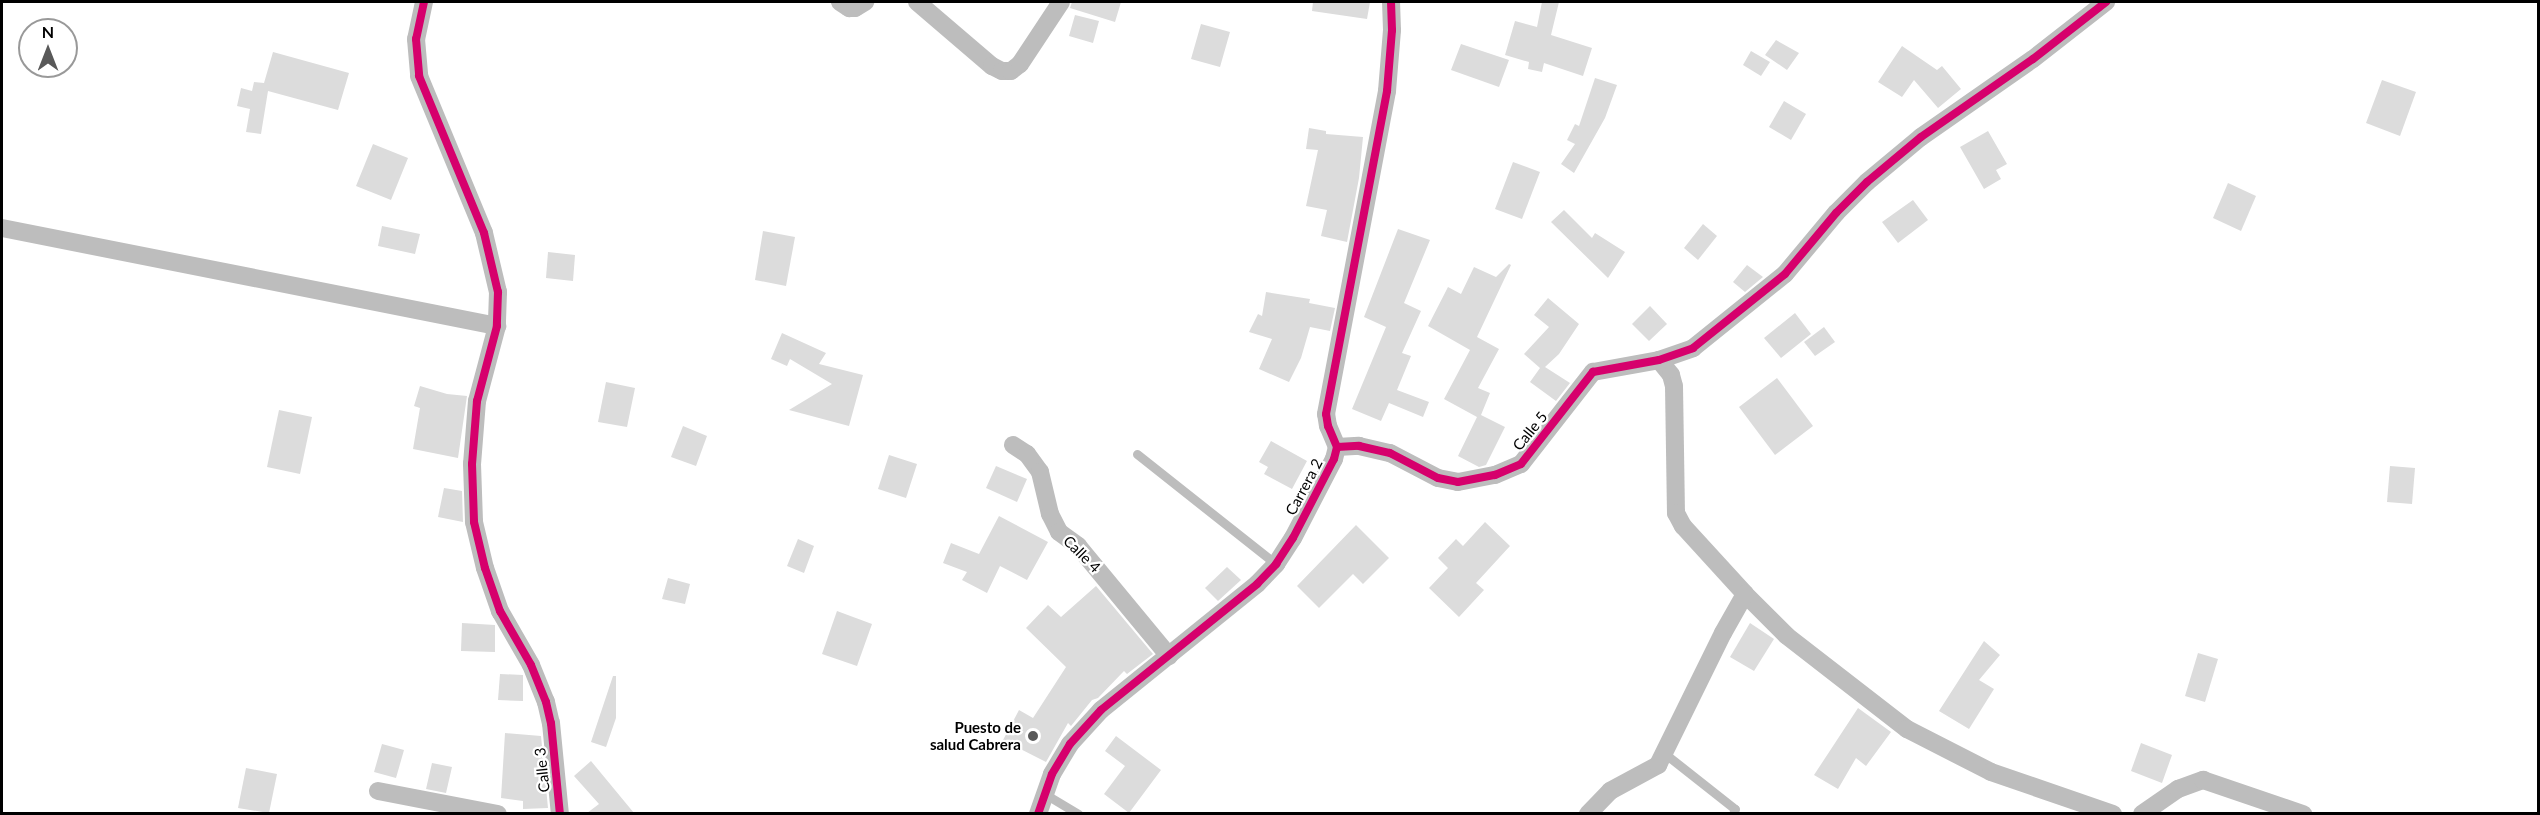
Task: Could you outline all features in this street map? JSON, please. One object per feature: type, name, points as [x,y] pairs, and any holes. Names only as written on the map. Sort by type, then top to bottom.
[{"type":"street","name":"Calle 3","points":[[424,2],[417,39],[419,75],[484,233],[498,292],[497,326],[477,401],[472,464],[474,522],[485,568],[500,610],[531,665],[546,702],[551,723],[560,813]]},
{"type":"street","points":[[840,2],[849,8],[855,8],[865,2]]},
{"type":"street","points":[[917,2],[992,66],[1002,71],[1011,71],[1020,64],[1061,2]]},
{"type":"street","name":"Carrera 2","points":[[1038,813],[1052,774],[1070,744],[1101,710],[1257,584],[1275,564],[1293,538],[1334,459],[1337,447],[1328,426],[1326,414],[1387,91],[1392,30],[1390,2]]},
{"type":"street","name":"Calle 5","points":[[1337,447],[1359,446],[1390,453],[1438,478],[1458,482],[1495,475],[1521,464],[1593,372],[1659,360],[1693,348],[1785,274],[1836,213],[1867,182],[1921,137],[2033,59],[2106,2]]},
{"type":"street","points":[[2,228],[497,326]]},
{"type":"street","points":[[1659,360],[1671,375],[1674,386],[1674,495],[1677,513],[1683,526],[1744,594],[1787,636],[1906,729],[1991,772],[2113,813]]},
{"type":"street","name":"Calle 4","points":[[1013,444],[1027,454],[1040,472],[1050,514],[1059,532],[1078,546],[1168,656]]},
{"type":"street","points":[[1588,813],[1610,791],[1658,765],[1744,594]]},
{"type":"street","points":[[2142,813],[2178,789],[2203,780],[2303,813]]},
{"type":"street","points":[[378,791],[498,813]]},
{"type":"lane","points":[[1137,454],[1275,564]]},
{"type":"lane","points":[[1664,753],[1735,809],[1733,813]]},
{"type":"lane","points":[[1045,794],[1078,813]]},
{"type":"building","points":[[1072,2],[1121,2],[1115,22],[1070,8]]},
{"type":"building","points":[[1313,2],[1370,2],[1367,19],[1312,11]]},
{"type":"building","points":[[1542,2],[1559,2],[1551,35],[1592,48],[1583,76],[1544,63],[1542,72],[1528,69],[1529,62],[1505,55],[1515,21],[1537,27]]},
{"type":"building","points":[[1075,15],[1099,21],[1093,43],[1069,36]]},
{"type":"building","points":[[1201,24],[1230,32],[1220,67],[1191,59]]},
{"type":"building","points":[[1776,40],[1799,53],[1787,70],[1765,55]]},
{"type":"building","points":[[1461,44],[1509,60],[1499,87],[1451,70]]},
{"type":"building","points":[[1902,46],[1937,70],[1942,66],[1961,89],[1938,108],[1914,80],[1902,97],[1878,82]]},
{"type":"building","points":[[1751,51],[1770,62],[1761,76],[1743,65]]},
{"type":"building","points":[[273,52],[349,73],[338,110],[268,91],[261,134],[246,132],[250,109],[237,106],[241,88],[252,91],[254,82],[264,83]]},
{"type":"building","points":[[1595,78],[1617,85],[1605,118],[1574,173],[1561,164],[1575,144],[1567,140],[1575,124],[1579,126]]},
{"type":"building","points":[[2382,80],[2416,92],[2400,136],[2366,123]]},
{"type":"building","points":[[1784,101],[1806,114],[1791,140],[1769,127]]},
{"type":"building","points":[[1309,128],[1326,131],[1326,134],[1363,137],[1359,178],[1347,242],[1321,236],[1327,210],[1306,206],[1318,150],[1306,149]]},
{"type":"building","points":[[1988,131],[2007,164],[1996,170],[2001,179],[1984,189],[1960,147]]},
{"type":"building","points":[[373,144],[408,158],[391,200],[356,186]]},
{"type":"building","points":[[1513,162],[1540,172],[1522,219],[1495,209]]},
{"type":"building","points":[[2228,183],[2256,196],[2241,231],[2213,218]]},
{"type":"building","points":[[1913,200],[1928,220],[1898,243],[1882,222]]},
{"type":"building","points":[[1564,210],[1592,238],[1595,233],[1625,252],[1608,278],[1551,222]]},
{"type":"building","points":[[1703,224],[1717,236],[1698,260],[1684,248]]},
{"type":"building","points":[[382,226],[420,234],[415,254],[378,246]]},
{"type":"building","points":[[1398,229],[1430,240],[1404,303],[1421,311],[1402,353],[1411,356],[1397,390],[1429,402],[1423,417],[1389,403],[1381,421],[1352,409],[1386,327],[1364,317]]},
{"type":"building","points":[[763,231],[795,237],[786,286],[755,280]]},
{"type":"building","points":[[548,252],[575,255],[573,281],[546,278]]},
{"type":"building","points":[[1509,264],[1511,265],[1477,337],[1499,349],[1478,388],[1490,393],[1481,415],[1505,427],[1486,465],[1479,467],[1458,456],[1477,417],[1444,399],[1470,350],[1428,326],[1448,287],[1461,294],[1474,267],[1496,277]]},
{"type":"building","points":[[1747,265],[1763,277],[1745,292],[1733,282]]},
{"type":"building","points":[[1266,292],[1310,299],[1309,303],[1335,308],[1330,331],[1310,327],[1301,358],[1289,382],[1259,369],[1272,339],[1249,332],[1258,314],[1262,316]]},
{"type":"building","points":[[1548,298],[1579,324],[1559,354],[1545,367],[1570,383],[1556,401],[1530,382],[1540,368],[1524,354],[1549,327],[1534,315]]},
{"type":"building","points":[[1650,306],[1667,324],[1649,341],[1632,324]]},
{"type":"building","points":[[1795,313],[1811,334],[1781,358],[1764,338]]},
{"type":"building","points":[[1824,327],[1835,342],[1815,356],[1804,342]]},
{"type":"building","points":[[782,333],[826,353],[819,364],[863,375],[849,426],[789,410],[832,384],[790,359],[787,366],[771,359]]},
{"type":"building","points":[[1777,378],[1813,426],[1775,455],[1739,407]]},
{"type":"building","points":[[606,382],[635,388],[627,427],[598,422]]},
{"type":"building","points":[[420,386],[447,394],[467,396],[458,458],[413,449],[420,408],[414,406]]},
{"type":"building","points":[[279,410],[312,417],[300,474],[267,467]]},
{"type":"building","points":[[683,426],[707,436],[696,466],[671,457]]},
{"type":"building","points":[[1271,441],[1307,461],[1292,489],[1264,474],[1268,467],[1259,462]]},
{"type":"building","points":[[889,455],[917,464],[906,498],[878,489]]},
{"type":"building","points":[[996,466],[1027,479],[1017,502],[986,488]]},
{"type":"building","points":[[2390,466],[2415,468],[2412,504],[2387,502]]},
{"type":"building","points":[[444,488],[462,491],[463,522],[438,517]]},
{"type":"building","points":[[999,516],[1048,542],[1027,580],[1000,566],[987,593],[962,580],[967,572],[943,563],[951,543],[979,554]]},
{"type":"building","points":[[1485,522],[1510,546],[1476,583],[1484,590],[1459,617],[1429,588],[1448,568],[1438,558],[1456,539],[1463,546]]},
{"type":"building","points":[[1356,525],[1389,558],[1363,584],[1353,574],[1319,608],[1297,586]]},
{"type":"building","points":[[798,539],[814,546],[804,573],[787,566]]},
{"type":"building","points":[[1227,567],[1241,580],[1218,601],[1205,588]]},
{"type":"building","points":[[668,578],[690,584],[685,604],[662,599]]},
{"type":"building","points":[[1096,586],[1153,654],[1127,674],[1124,671],[1098,698],[1092,700],[1071,726],[1068,723],[1046,762],[1003,740],[1019,710],[1033,718],[1066,667],[1026,628],[1048,605],[1061,617]]},
{"type":"building","points":[[837,611],[872,624],[857,666],[822,654]]},
{"type":"building","points":[[462,623],[495,625],[495,652],[461,651]]},
{"type":"building","points":[[1750,623],[1774,639],[1754,671],[1730,657]]},
{"type":"building","points":[[1984,641],[2000,655],[1979,680],[1994,689],[1969,729],[1939,711]]},
{"type":"building","points":[[2198,653],[2218,659],[2205,702],[2185,696]]},
{"type":"building","points":[[500,674],[523,675],[523,701],[498,700]]},
{"type":"building","points":[[613,676],[616,676],[616,718],[606,747],[591,742]]},
{"type":"building","points":[[1858,708],[1891,732],[1866,766],[1856,758],[1838,789],[1814,775]]},
{"type":"building","points":[[505,733],[541,736],[548,808],[523,809],[523,801],[501,798]]},
{"type":"building","points":[[1116,736],[1161,770],[1129,813],[1104,794],[1125,766],[1105,751]]},
{"type":"building","points":[[2141,743],[2172,755],[2162,783],[2131,771]]},
{"type":"building","points":[[382,744],[404,750],[396,778],[374,772]]},
{"type":"building","points":[[591,761],[634,813],[587,813],[599,804],[574,776]]},
{"type":"building","points":[[432,763],[452,767],[446,793],[426,789]]},
{"type":"building","points":[[246,768],[277,774],[269,813],[238,808]]},
{"type":"cycle path","points":[[424,2],[416,39],[419,76],[484,233],[498,292],[497,326],[477,401],[472,464],[474,522],[485,568],[500,611],[531,665],[546,702],[551,723],[560,814]]},
{"type":"cycle path","points":[[1038,814],[1052,774],[1070,744],[1101,710],[1257,584],[1276,564],[1293,538],[1334,459],[1337,447],[1328,426],[1326,414],[1387,91],[1392,30],[1391,2]]},
{"type":"cycle path","points":[[1337,447],[1359,446],[1390,453],[1438,478],[1458,482],[1495,475],[1521,464],[1593,372],[1659,360],[1693,348],[1785,274],[1836,213],[1867,182],[1921,137],[2033,59],[2106,2]]},
{"type":"place","name":"Puesto de salud Cabrera","points":[[1033,736]]}]
